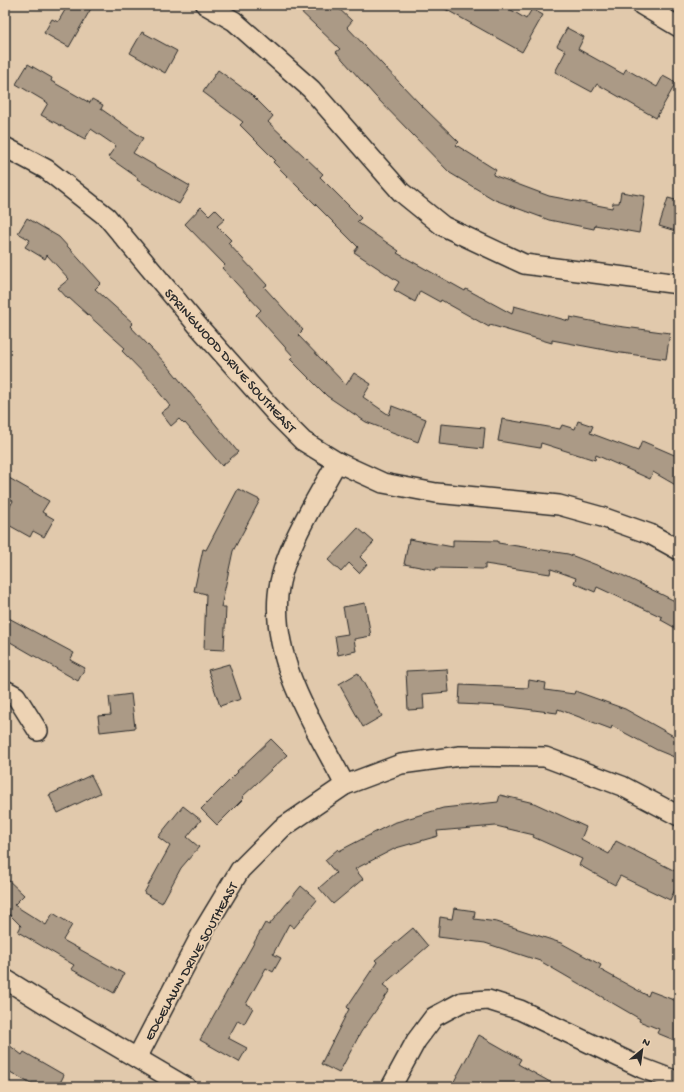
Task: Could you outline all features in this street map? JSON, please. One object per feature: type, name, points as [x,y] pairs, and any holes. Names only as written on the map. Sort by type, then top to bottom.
[{"type":"street","points":[[206,5],[234,20],[306,84],[402,192],[443,226],[524,264],[679,284]]},
{"type":"street","points":[[642,5],[679,27]]},
{"type":"street","name":"SPRINGWOOD DRIVE SOUTHEAST","points":[[5,147],[46,169],[107,217],[198,326],[277,415],[303,441],[337,462],[382,483],[390,485],[436,493],[559,505],[602,517],[650,534],[679,550]]},
{"type":"street","points":[[337,462],[301,527],[286,563],[278,594],[278,623],[296,690],[345,785]]},
{"type":"street","points":[[5,690],[16,696],[38,731]]},
{"type":"street","name":"EDGELAWN DRIVE SOUTHEAST","points":[[137,1058],[202,933],[240,870],[282,828],[345,785],[401,764],[460,756],[545,757],[622,786],[679,816]]},
{"type":"street","points":[[5,979],[186,1087]]},
{"type":"street","points":[[391,1087],[416,1041],[434,1017],[462,1002],[488,1000],[520,1010],[642,1068],[679,1082]]},
{"type":"building","points":[[68,5],[93,5],[69,47],[44,33],[52,19],[58,22]]},
{"type":"building","points":[[294,5],[335,5],[352,21],[347,27],[419,103],[459,142],[456,145],[496,170],[493,175],[549,196],[612,208],[613,203],[619,203],[621,192],[645,196],[639,233],[595,225],[594,229],[549,220],[495,200],[450,173],[375,96],[336,52],[340,49]]},
{"type":"building","points":[[438,5],[503,5],[526,19],[532,9],[543,15],[522,52]]},
{"type":"building","points":[[567,28],[584,37],[578,49],[623,74],[626,69],[657,87],[663,76],[676,83],[656,118],[597,84],[592,92],[555,72],[566,51],[557,46]]},
{"type":"building","points":[[142,32],[177,51],[165,73],[130,53]]},
{"type":"building","points":[[28,64],[52,78],[51,81],[90,103],[92,99],[103,105],[101,109],[143,138],[133,153],[190,186],[179,204],[137,180],[138,178],[108,157],[116,146],[91,129],[85,139],[41,115],[48,103],[16,84]]},
{"type":"building","points":[[218,70],[251,94],[273,116],[268,122],[323,174],[320,177],[361,218],[357,222],[399,251],[397,253],[465,291],[466,289],[512,314],[514,306],[569,321],[570,317],[617,326],[670,333],[666,359],[621,353],[552,340],[552,343],[490,325],[489,327],[441,300],[440,302],[420,291],[415,302],[394,290],[399,282],[354,252],[358,247],[273,162],[275,160],[240,125],[243,122],[203,92]]},
{"type":"building","points":[[668,198],[679,201],[679,232],[659,226]]},
{"type":"building","points":[[201,207],[209,215],[215,209],[225,219],[217,226],[231,240],[228,243],[267,285],[264,287],[303,330],[298,335],[346,385],[354,373],[371,384],[363,397],[389,415],[392,406],[426,419],[418,442],[366,422],[327,396],[290,359],[293,356],[256,315],[261,310],[222,268],[225,265],[185,224]]},
{"type":"building","points":[[27,218],[59,237],[101,283],[95,289],[133,323],[130,326],[168,366],[238,452],[222,466],[185,423],[184,424],[179,419],[171,426],[161,413],[170,406],[158,391],[159,389],[122,351],[125,348],[69,298],[68,299],[58,288],[69,279],[47,255],[45,259],[25,247],[30,240],[18,233]]},
{"type":"building","points":[[502,419],[560,429],[562,425],[575,429],[578,421],[593,426],[590,433],[638,451],[642,441],[679,457],[679,487],[653,472],[650,479],[596,455],[595,460],[541,443],[540,448],[498,441]]},
{"type":"building","points":[[441,424],[485,428],[483,449],[439,444]]},
{"type":"building","points":[[9,478],[49,501],[42,512],[54,519],[44,537],[33,531],[30,537],[5,523],[5,515],[13,501],[5,496],[5,485]]},
{"type":"building","points":[[238,489],[260,500],[233,551],[221,607],[226,607],[224,650],[204,649],[206,594],[194,591],[203,549],[206,550]]},
{"type":"building","points":[[358,528],[374,542],[360,557],[367,564],[359,573],[349,563],[341,572],[328,560]]},
{"type":"building","points":[[409,539],[453,547],[453,540],[498,541],[498,543],[568,554],[620,574],[679,603],[679,630],[661,620],[662,617],[597,587],[595,592],[574,583],[576,578],[551,569],[550,574],[485,564],[485,569],[436,568],[436,570],[404,564]]},
{"type":"building","points":[[365,603],[371,636],[354,639],[356,651],[338,655],[335,636],[348,634],[343,607]]},
{"type":"building","points":[[5,616],[74,653],[70,660],[85,668],[78,681],[5,639]]},
{"type":"building","points":[[229,664],[241,699],[220,706],[208,670]]},
{"type":"building","points":[[447,669],[449,692],[423,694],[424,709],[408,710],[406,671]]},
{"type":"building","points":[[358,673],[382,716],[363,727],[339,684]]},
{"type":"building","points":[[529,680],[546,683],[545,690],[574,694],[575,691],[625,709],[679,739],[679,759],[657,750],[612,726],[611,729],[558,709],[557,713],[502,706],[459,704],[460,685],[528,688]]},
{"type":"building","points":[[131,694],[135,728],[100,732],[98,716],[111,715],[109,697]]},
{"type":"building","points":[[271,739],[287,755],[242,797],[244,798],[217,825],[201,809],[238,772],[237,771]]},
{"type":"building","points":[[91,775],[100,793],[58,813],[49,795]]},
{"type":"building","points":[[500,795],[534,803],[586,827],[581,839],[609,854],[616,841],[679,873],[679,881],[670,900],[620,876],[615,885],[579,865],[582,859],[533,837],[534,835],[496,826],[437,831],[438,836],[396,848],[355,869],[363,879],[333,904],[319,888],[336,873],[325,860],[338,849],[339,851],[393,823],[443,808],[498,802]]},
{"type":"building","points":[[183,806],[201,820],[187,837],[199,847],[181,868],[162,903],[144,893],[170,846],[158,837]]},
{"type":"building","points":[[5,877],[24,895],[14,905],[46,925],[53,913],[72,925],[63,940],[124,974],[114,993],[71,969],[74,965],[18,932],[21,926],[7,912],[5,915]]},
{"type":"building","points":[[301,886],[317,900],[294,928],[289,924],[273,954],[281,958],[273,972],[266,968],[246,1004],[253,1008],[244,1024],[238,1020],[228,1038],[247,1048],[239,1062],[200,1040],[265,923],[269,925]]},
{"type":"building","points":[[454,908],[475,911],[474,919],[497,922],[561,943],[601,965],[599,969],[648,996],[650,991],[679,1002],[679,1042],[657,1033],[659,1029],[639,1021],[640,1019],[540,961],[485,943],[438,937],[440,917],[452,919]]},
{"type":"building","points":[[413,928],[428,946],[383,985],[390,990],[361,1032],[339,1073],[321,1064],[349,1009],[347,1007],[377,962],[375,960]]},
{"type":"building","points":[[479,1035],[521,1059],[518,1064],[559,1087],[451,1087]]},
{"type":"building","points":[[5,1042],[22,1055],[24,1052],[64,1075],[58,1087],[36,1087],[5,1069]]}]
